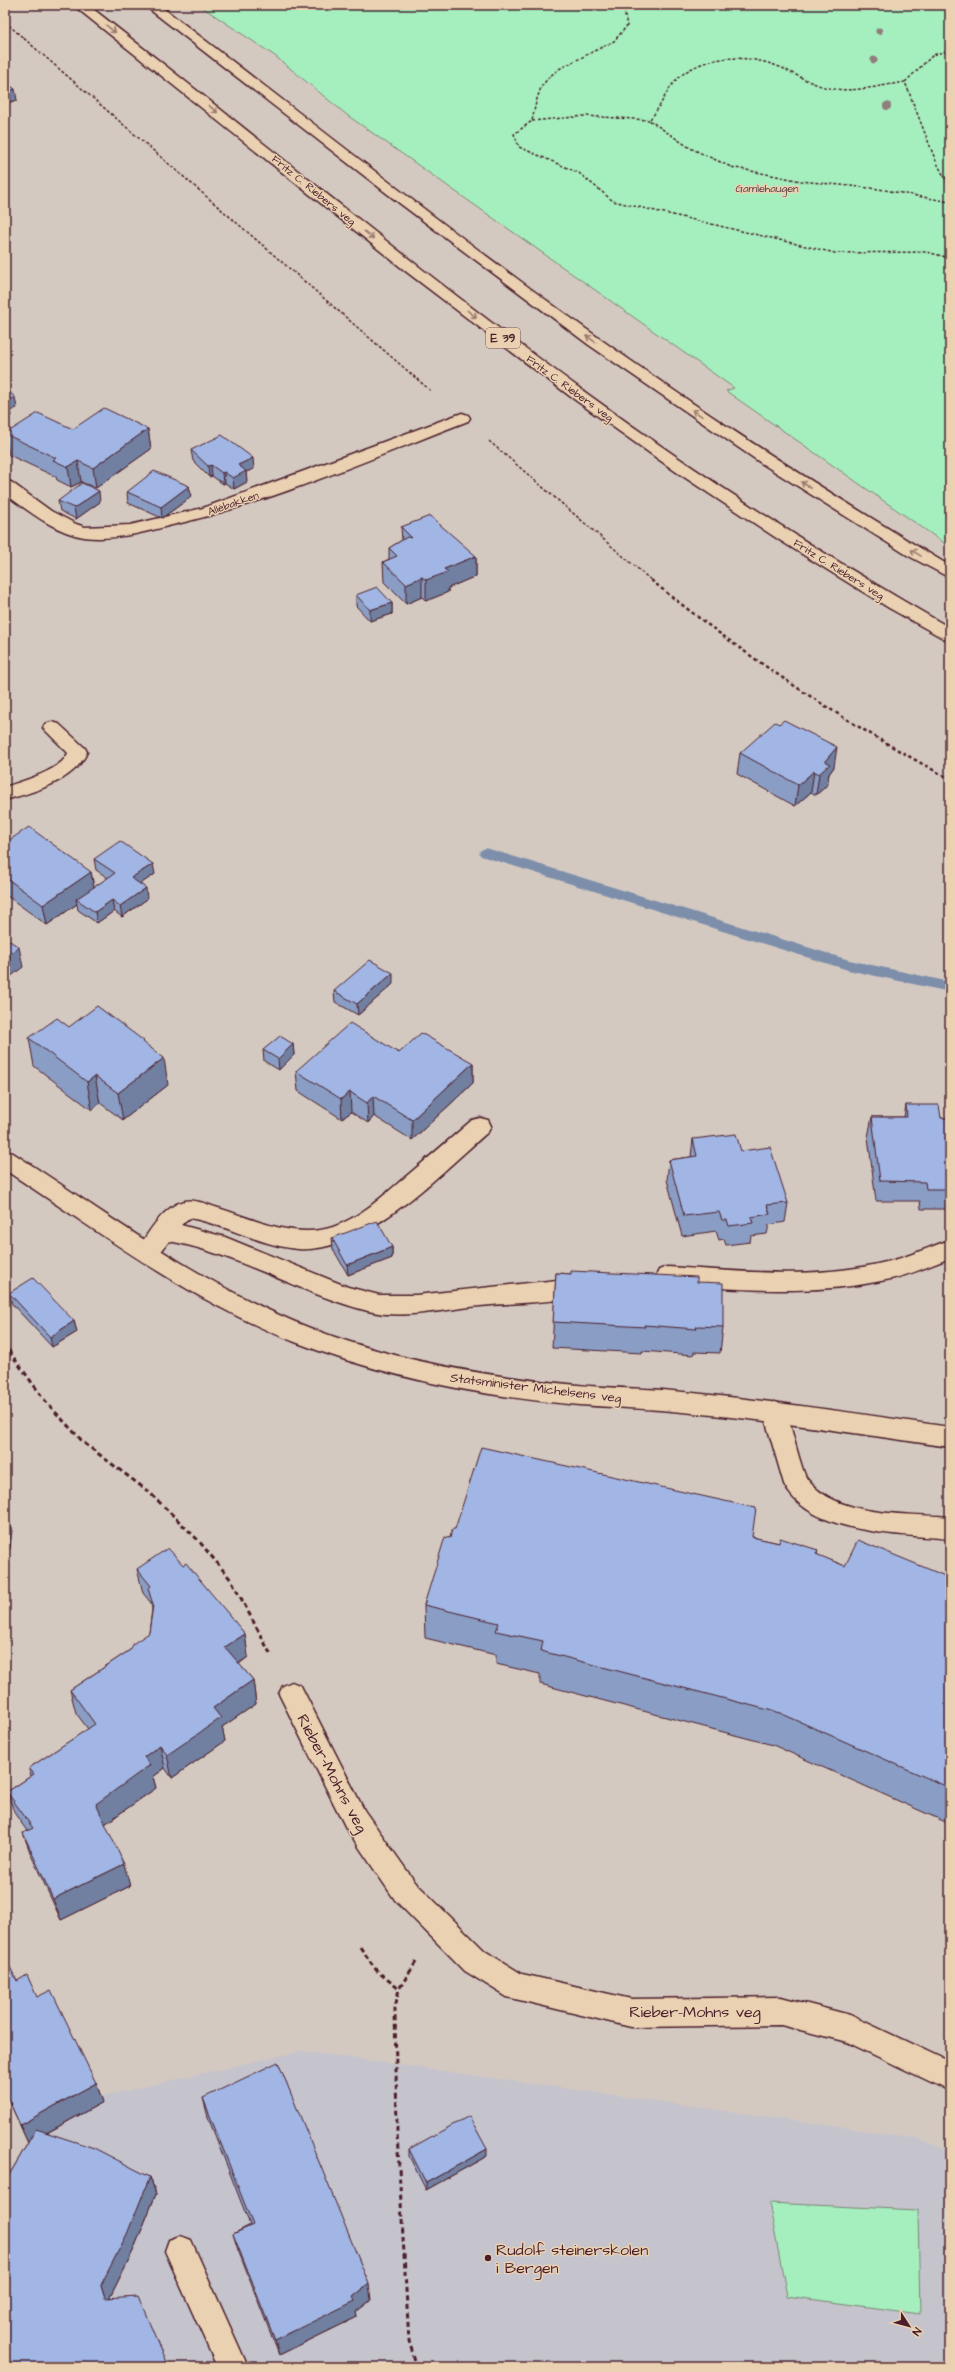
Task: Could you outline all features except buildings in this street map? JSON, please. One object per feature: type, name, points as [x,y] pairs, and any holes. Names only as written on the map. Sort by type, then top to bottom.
[{"type":"main road","name":"Fritz C. Riebers veg","points":[[80,5],[364,231],[577,393],[820,559],[950,636]]},
{"type":"main road","points":[[151,5],[409,203],[659,388],[872,527],[950,573]]},
{"type":"main road","name":"Allébakken","points":[[5,486],[45,515],[70,528],[85,532],[130,530],[208,512],[286,485],[462,418]]},
{"type":"main road","points":[[5,794],[57,773],[69,767],[77,759],[78,752],[52,728]]},
{"type":"main road","points":[[149,1250],[165,1231],[172,1219],[187,1208],[227,1218],[276,1236],[300,1240],[339,1234],[360,1226],[378,1214],[480,1126]]},
{"type":"main road","name":"Statsminister Michelsens veg","points":[[5,1159],[149,1250],[194,1282],[247,1310],[303,1335],[395,1365],[453,1378],[578,1395],[660,1400],[775,1412],[950,1437]]},
{"type":"main road","points":[[165,1231],[191,1234],[278,1267],[322,1287],[370,1303],[437,1303],[606,1282]]},
{"type":"main road","points":[[649,1275],[786,1282],[843,1279],[888,1271],[950,1249]]},
{"type":"main road","points":[[775,1412],[796,1484],[811,1498],[833,1512],[861,1520],[950,1528]]},
{"type":"main road","name":"Rieber-Mohns veg","points":[[292,1694],[355,1819],[405,1891],[475,1961],[516,1987],[631,2013],[781,2011],[850,2029],[950,2077]]},
{"type":"main road","points":[[180,2252],[233,2367]]},
{"type":"path","points":[[532,121],[534,105],[546,80],[561,66],[614,42],[627,26],[623,5]]},
{"type":"path","points":[[649,120],[658,112],[675,80],[701,64],[728,58],[764,62],[812,83],[837,89],[905,82],[933,55],[950,50]]},
{"type":"path","points":[[905,82],[935,159],[950,188]]},
{"type":"path","points":[[950,202],[879,188],[801,181],[731,167],[690,148],[649,120],[585,116],[532,121],[514,134],[519,148],[579,173],[613,201],[835,253],[927,252],[950,258]]},
{"type":"path","points":[[5,1345],[46,1402],[84,1443],[149,1492],[198,1540],[232,1581],[292,1694]]},
{"type":"path","points":[[417,2367],[409,2341],[397,2133],[395,2008],[399,1989],[410,1970],[442,1928]]},
{"type":"path","points":[[360,1948],[371,1967],[383,1979],[399,1989]]},
{"type":"shaded area","name":"Rudolf steinerskolen i Bergen","points":[[301,2051],[918,2138],[950,2152],[950,2367],[19,2367],[37,2111]]},
{"type":"green space","name":"Gamlehaugen","points":[[199,5],[950,5],[950,547],[726,391],[734,388],[347,115],[275,56]]},
{"type":"green space","points":[[769,2203],[918,2210],[920,2314],[787,2296]]},
{"type":"waterway","points":[[486,853],[848,965],[950,987]]},
{"type":"place","name":"Rudolf steinerskolen i Bergen","points":[[488,2258]]}]
